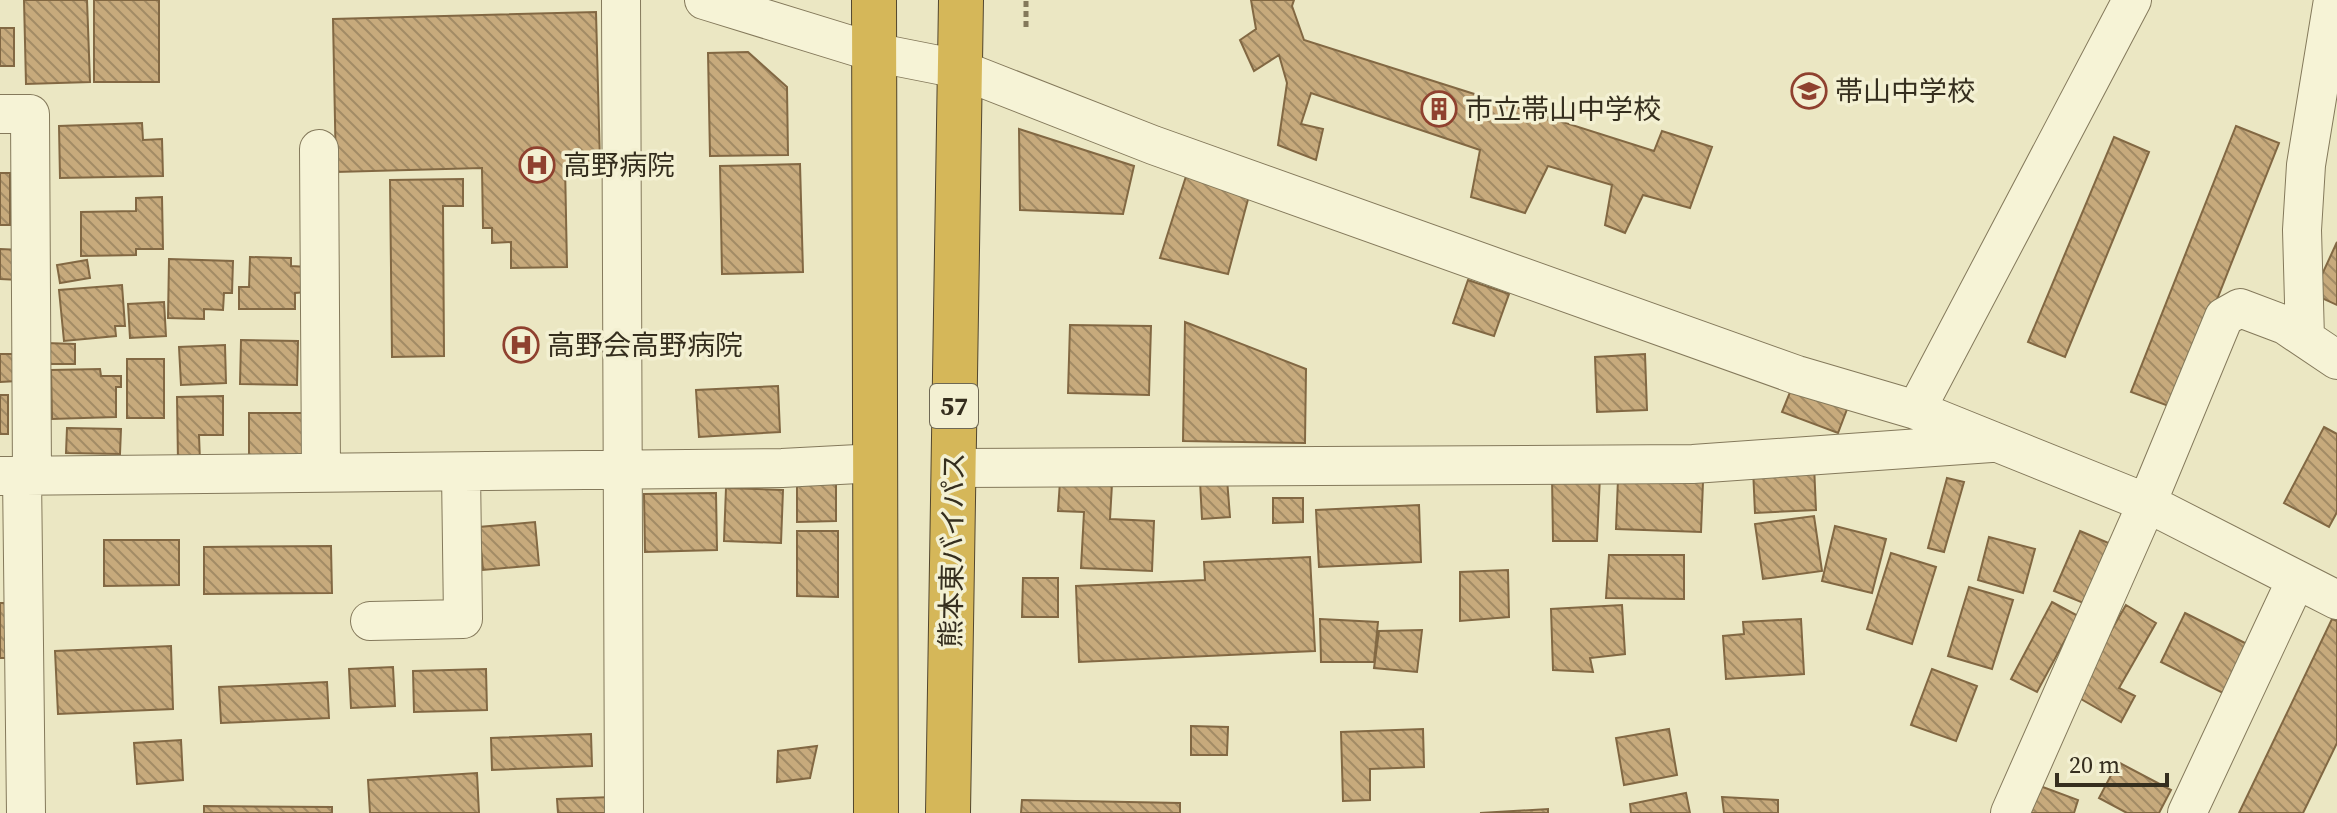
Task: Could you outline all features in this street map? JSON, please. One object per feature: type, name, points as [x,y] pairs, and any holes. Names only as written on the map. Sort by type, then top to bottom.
[{"type":"highway","points":[[874,0],[876,813]]},
{"type":"highway","name":"熊本東バイパス","points":[[948,813],[961,0]]},
{"type":"street","points":[[621,0],[624,813]]},
{"type":"street","points":[[704,0],[873,52],[959,69],[1153,145],[1797,375],[1899,405],[2147,503],[2337,600]]},
{"type":"street","points":[[1899,405],[2132,0]]},
{"type":"street","points":[[2305,338],[2302,230],[2306,165],[2333,0]]},
{"type":"street","points":[[0,114],[30,114],[18,476],[26,813]]},
{"type":"street","points":[[319,149],[321,471]]},
{"type":"street","points":[[2010,813],[2147,503],[2224,317],[2240,308],[2285,325],[2337,360]]},
{"type":"street","points":[[953,468],[1693,464],[1998,443]]},
{"type":"street","points":[[18,476],[782,468],[877,463]]},
{"type":"street","points":[[370,621],[463,619],[461,472]]},
{"type":"street","points":[[2187,813],[2296,580]]},
{"type":"path","points":[[1026,0],[1026,27]]},
{"type":"building","points":[[24,0],[87,0],[90,82],[26,84]]},
{"type":"building","points":[[94,0],[159,0],[159,82],[94,82]]},
{"type":"building","name":"市立帯山中学校","points":[[1251,0],[1294,0],[1292,6],[1304,40],[1654,151],[1662,131],[1712,147],[1690,208],[1643,195],[1625,233],[1605,225],[1612,185],[1548,166],[1525,213],[1471,197],[1480,150],[1311,93],[1301,124],[1323,129],[1316,160],[1278,145],[1287,83],[1279,55],[1254,71],[1240,40],[1256,29]]},
{"type":"building","points":[[596,12],[600,163],[565,164],[567,267],[511,268],[511,242],[492,243],[492,228],[483,228],[482,168],[336,172],[333,19]]},
{"type":"building","points":[[0,28],[14,28],[14,66],[0,66]]},
{"type":"building","points":[[748,52],[787,87],[788,155],[710,156],[708,53]]},
{"type":"building","points":[[142,123],[143,140],[162,139],[163,176],[60,178],[59,126]]},
{"type":"building","points":[[2236,126],[2279,143],[2174,408],[2131,392]]},
{"type":"building","points":[[1019,129],[1134,166],[1123,214],[1020,210]]},
{"type":"building","points":[[2114,137],[2149,152],[2065,357],[2028,342]]},
{"type":"building","points":[[800,164],[803,272],[722,274],[720,166]]},
{"type":"building","points":[[1188,170],[1250,192],[1228,274],[1160,258]]},
{"type":"building","points":[[0,173],[10,173],[10,225],[0,225]]},
{"type":"building","points":[[463,179],[463,206],[443,206],[444,356],[392,357],[390,180]]},
{"type":"building","points":[[162,197],[163,249],[136,249],[136,255],[81,256],[81,212],[136,211],[136,198]]},
{"type":"building","points":[[2337,242],[2337,305],[2313,294]]},
{"type":"building","points":[[0,249],[21,250],[19,280],[0,279]]},
{"type":"building","points":[[250,257],[291,258],[291,266],[308,267],[307,292],[295,293],[295,309],[239,309],[239,287],[249,287]]},
{"type":"building","points":[[169,259],[233,261],[232,293],[224,293],[223,310],[204,309],[204,319],[168,318]]},
{"type":"building","points":[[87,260],[90,278],[60,283],[57,265]]},
{"type":"building","points":[[1468,280],[1509,294],[1494,336],[1453,323]]},
{"type":"building","points":[[122,285],[125,326],[115,326],[116,336],[64,341],[59,290]]},
{"type":"building","points":[[164,302],[166,336],[130,338],[128,304]]},
{"type":"building","points":[[1185,322],[1306,369],[1305,443],[1183,441]]},
{"type":"building","points":[[1070,325],[1151,326],[1149,395],[1068,393]]},
{"type":"building","points":[[241,340],[298,341],[297,385],[240,384]]},
{"type":"building","points":[[46,343],[75,344],[75,364],[46,364]]},
{"type":"building","points":[[225,345],[226,383],[181,385],[179,347]]},
{"type":"building","points":[[0,354],[16,354],[17,381],[0,382]]},
{"type":"building","points":[[1645,354],[1647,410],[1597,412],[1595,357]]},
{"type":"building","points":[[127,359],[164,359],[164,418],[127,418]]},
{"type":"building","points":[[100,369],[101,376],[121,376],[121,387],[116,387],[116,417],[52,419],[51,370]]},
{"type":"building","points":[[1797,375],[1852,396],[1838,433],[1782,412]]},
{"type":"building","points":[[778,386],[780,432],[699,437],[696,390]]},
{"type":"building","points":[[0,395],[8,395],[8,434],[0,434]]},
{"type":"building","points":[[223,396],[223,435],[199,435],[200,461],[178,461],[177,397]]},
{"type":"building","points":[[249,413],[306,413],[306,456],[249,456]]},
{"type":"building","points":[[2324,427],[2337,434],[2337,512],[2329,527],[2284,503]]},
{"type":"building","points":[[67,428],[121,429],[120,454],[66,453]]},
{"type":"building","points":[[1814,465],[1816,510],[1755,513],[1753,469]]},
{"type":"building","points":[[1552,475],[1600,476],[1597,541],[1553,541]]},
{"type":"building","points":[[1947,478],[1964,482],[1944,552],[1928,548]]},
{"type":"building","points":[[1227,479],[1230,517],[1202,519],[1200,481]]},
{"type":"building","points":[[1618,479],[1703,482],[1701,532],[1616,529]]},
{"type":"building","points":[[836,481],[836,521],[797,522],[797,482]]},
{"type":"building","points":[[1060,481],[1112,484],[1110,519],[1154,521],[1152,571],[1081,568],[1084,512],[1058,511]]},
{"type":"building","points":[[726,488],[783,490],[781,543],[724,541]]},
{"type":"building","points":[[716,493],[717,550],[645,552],[644,494]]},
{"type":"building","points":[[1273,498],[1303,498],[1303,522],[1273,523]]},
{"type":"building","points":[[1419,505],[1421,562],[1319,567],[1316,510]]},
{"type":"building","points":[[1814,516],[1822,571],[1763,579],[1755,524]]},
{"type":"building","points":[[535,522],[539,565],[483,570],[479,527]]},
{"type":"building","points":[[1835,526],[1886,539],[1872,593],[1822,581]]},
{"type":"building","points":[[797,531],[838,531],[838,597],[797,596]]},
{"type":"building","points":[[2080,531],[2111,544],[2086,604],[2054,591]]},
{"type":"building","points":[[1989,537],[2035,549],[2023,593],[1978,580]]},
{"type":"building","points":[[104,540],[179,540],[179,585],[104,586]]},
{"type":"building","points":[[331,546],[332,593],[204,594],[204,547]]},
{"type":"building","points":[[1891,553],[1936,567],[1912,644],[1867,629]]},
{"type":"building","points":[[1609,555],[1684,555],[1684,599],[1606,598]]},
{"type":"building","points":[[1310,557],[1315,651],[1079,662],[1076,586],[1205,580],[1204,562]]},
{"type":"building","points":[[1508,570],[1509,617],[1460,621],[1460,572]]},
{"type":"building","points":[[1023,578],[1058,578],[1058,617],[1022,617]]},
{"type":"building","points":[[1969,587],[2013,600],[1992,669],[1948,656]]},
{"type":"building","points":[[2052,602],[2078,616],[2037,692],[2011,679]]},
{"type":"building","points":[[0,603],[5,603],[7,658],[0,658]]},
{"type":"building","points":[[1622,605],[1625,654],[1590,658],[1593,672],[1553,670],[1551,609]]},
{"type":"building","points":[[2126,605],[2156,623],[2119,688],[2135,696],[2121,722],[2074,695]]},
{"type":"building","points":[[2185,613],[2247,644],[2223,693],[2161,662]]},
{"type":"building","points":[[1320,619],[1378,622],[1374,662],[1321,662]]},
{"type":"building","points":[[1801,619],[1804,674],[1726,679],[1723,636],[1744,634],[1743,622]]},
{"type":"building","points":[[2332,619],[2337,621],[2337,743],[2303,813],[2239,813]]},
{"type":"building","points":[[1422,630],[1417,672],[1374,668],[1379,631]]},
{"type":"building","points":[[171,646],[173,709],[58,714],[55,651]]},
{"type":"building","points":[[393,667],[395,706],[351,708],[349,669]]},
{"type":"building","points":[[486,669],[487,710],[414,712],[413,671]]},
{"type":"building","points":[[1932,669],[1977,686],[1956,741],[1911,725]]},
{"type":"building","points":[[327,682],[329,718],[221,723],[219,687]]},
{"type":"building","points":[[1191,726],[1228,727],[1227,755],[1191,755]]},
{"type":"building","points":[[1423,729],[1424,767],[1370,769],[1370,800],[1343,801],[1341,732]]},
{"type":"building","points":[[1669,729],[1677,775],[1624,785],[1616,738]]},
{"type":"building","points":[[591,734],[592,766],[492,770],[491,738]]},
{"type":"building","points":[[181,740],[183,780],[137,784],[134,743]]},
{"type":"building","points":[[817,746],[810,778],[777,782],[778,751]]},
{"type":"building","points":[[2118,762],[2171,790],[2159,813],[2127,813],[2099,798]]},
{"type":"building","points":[[477,773],[479,813],[370,813],[368,780]]},
{"type":"building","points":[[2040,786],[2078,800],[2074,813],[2030,813]]},
{"type":"building","points":[[1686,793],[1690,813],[1631,813],[1630,804]]},
{"type":"building","points":[[612,797],[613,813],[558,813],[557,799]]},
{"type":"building","points":[[1722,797],[1778,800],[1778,813],[1724,813]]},
{"type":"building","points":[[1022,800],[1180,803],[1180,813],[1021,813]]},
{"type":"building","points":[[204,806],[332,807],[332,813],[204,813]]},
{"type":"building","points":[[1548,809],[1548,813],[1480,813]]},
{"type":"place","name":"帯山中学校","points":[[1809,91]]},
{"type":"place","name":"市立帯山中学校","points":[[1439,109]]},
{"type":"place","name":"高野病院","points":[[537,165]]},
{"type":"place","name":"高野会高野病院","points":[[521,345]]}]
